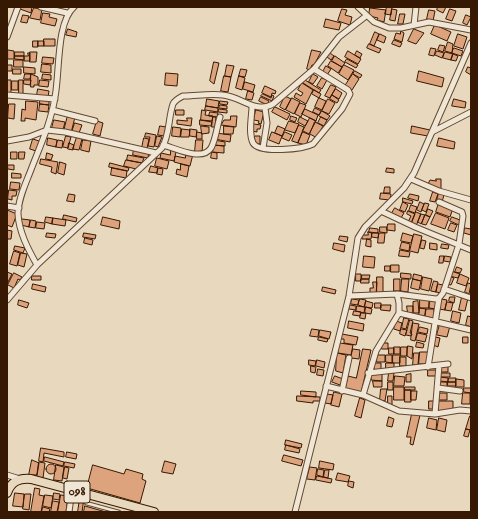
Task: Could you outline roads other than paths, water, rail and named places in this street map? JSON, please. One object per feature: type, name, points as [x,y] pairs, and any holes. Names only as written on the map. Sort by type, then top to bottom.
[{"type":"main road","points":[[8,486],[21,479]]},
{"type":"main road","name":"098","points":[[21,479],[35,480],[143,511],[154,512]]},
{"type":"street","points":[[7,37],[18,7]]},
{"type":"street","points":[[41,7],[67,14]]},
{"type":"street","points":[[37,265],[22,233],[19,222],[19,208],[22,194],[47,130],[55,98],[63,26],[67,14],[74,7]]},
{"type":"street","points":[[358,7],[374,22],[389,28],[397,29],[432,22],[471,30]]},
{"type":"street","points":[[414,25],[416,7]]},
{"type":"street","points":[[7,300],[37,265],[164,145],[167,137],[173,104],[179,98],[225,95],[239,98],[252,106],[265,108],[273,104],[314,69],[339,37],[366,16]]},
{"type":"street","points":[[295,512],[349,296],[358,238],[365,227],[411,179],[471,43]]},
{"type":"street","points":[[252,106],[251,131],[253,142],[264,148],[286,150],[313,144],[350,96],[349,91],[314,69]]},
{"type":"street","points":[[7,95],[55,98]]},
{"type":"street","points":[[264,148],[267,123],[265,108]]},
{"type":"street","points":[[52,110],[94,120]]},
{"type":"street","points":[[432,132],[471,112]]},
{"type":"street","points":[[164,145],[196,154],[208,151],[212,147],[220,117]]},
{"type":"street","points":[[7,141],[29,137],[47,130],[65,132],[156,153]]},
{"type":"street","points":[[411,179],[439,191],[471,200]]},
{"type":"street","points":[[428,367],[439,298],[444,289],[459,244],[463,213],[439,202]]},
{"type":"street","points":[[7,206],[19,208]]},
{"type":"street","points":[[381,211],[414,227],[471,250]]},
{"type":"street","points":[[444,289],[471,298]]},
{"type":"street","points":[[349,296],[397,294],[432,299],[439,298]]},
{"type":"street","points":[[363,395],[368,373],[382,340],[399,313],[397,294]]},
{"type":"street","points":[[399,313],[471,330]]},
{"type":"street","points":[[342,391],[349,358]]},
{"type":"street","points":[[368,373],[448,364]]},
{"type":"street","points":[[435,414],[439,365]]},
{"type":"street","points":[[326,386],[363,395],[399,411],[435,414],[460,410],[471,411]]},
{"type":"street","points":[[438,388],[460,391]]},
{"type":"street","points":[[7,475],[21,479]]},
{"type":"street","points":[[69,512],[72,490]]},
{"type":"lane","points":[[86,503],[119,512]]}]
